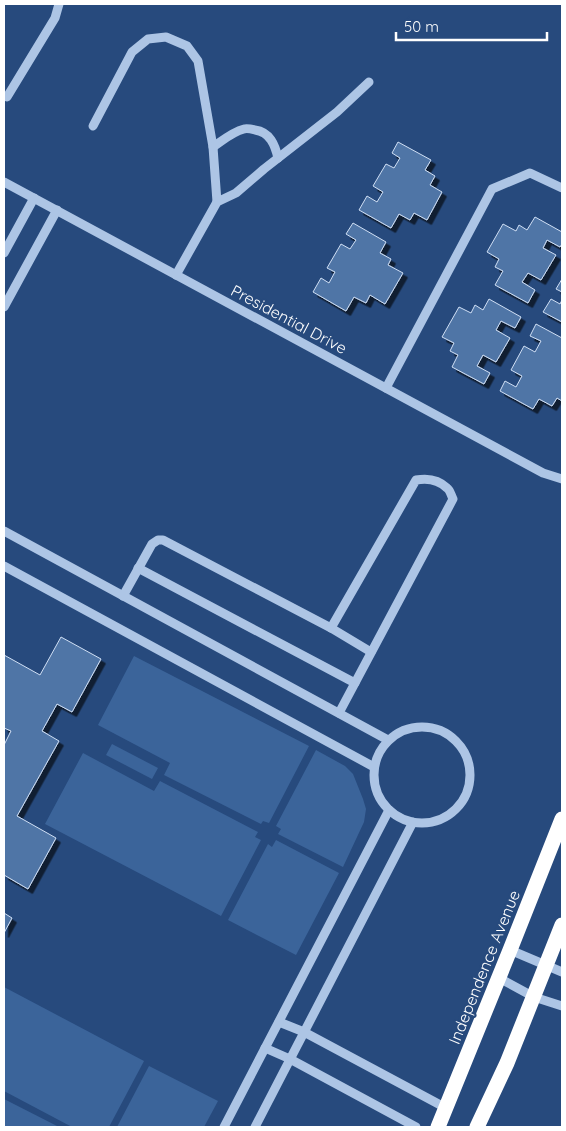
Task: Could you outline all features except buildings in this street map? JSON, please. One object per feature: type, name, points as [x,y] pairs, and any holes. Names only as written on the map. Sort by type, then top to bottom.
[{"type":"highway","name":"Independence Avenue","points":[[438,1127],[562,819]]},
{"type":"highway","points":[[477,1127],[507,1063],[562,925]]},
{"type":"street","points":[[8,97],[55,18],[59,4]]},
{"type":"street","points":[[93,126],[132,52],[148,39],[166,37],[187,46],[198,61],[213,147],[216,202],[176,275]]},
{"type":"street","points":[[216,202],[236,193],[337,112],[369,82]]},
{"type":"street","points":[[213,147],[245,128],[259,130],[271,137],[278,158]]},
{"type":"street","points":[[386,388],[492,189],[530,173],[562,188]]},
{"type":"street","name":"Presidential Drive","points":[[4,182],[543,473],[562,479]]},
{"type":"street","points":[[4,254],[34,198]]},
{"type":"street","points":[[4,307],[57,210]]},
{"type":"street","points":[[331,628],[416,480],[427,478],[448,488],[453,499],[339,713]]},
{"type":"street","points":[[4,531],[388,740]]},
{"type":"street","points":[[123,596],[152,544],[158,540],[163,540],[331,628],[372,652]]},
{"type":"street","points":[[4,566],[374,767]]},
{"type":"street","points":[[138,568],[355,683]]},
{"type":"street","points":[[424,727],[443,732],[458,744],[464,752],[470,771],[467,790],[457,807],[442,818],[432,822],[413,822],[396,816],[389,810],[381,801],[374,779],[374,767],[377,757],[388,740],[405,730],[424,727]]},
{"type":"street","points":[[224,1127],[389,810]]},
{"type":"street","points":[[255,1127],[413,822]]},
{"type":"street","points":[[510,950],[562,972]]},
{"type":"street","points":[[499,978],[534,997],[562,1006]]},
{"type":"street","points":[[279,1022],[304,1032],[446,1108]]},
{"type":"street","points":[[265,1048],[290,1059],[416,1127]]},
{"type":"shaded area","points":[[134,656],[309,746],[269,823],[263,821],[261,824],[164,775],[170,763],[98,725]]},
{"type":"shaded area","points":[[112,744],[158,768],[152,779],[106,755]]},
{"type":"shaded area","points":[[316,750],[345,766],[353,774],[366,809],[364,822],[343,867],[278,834],[281,829],[276,826]]},
{"type":"shaded area","points":[[83,753],[154,791],[160,781],[258,832],[255,837],[261,840],[221,916],[45,824]]},
{"type":"shaded area","points":[[276,840],[339,873],[296,955],[228,920],[268,844],[272,847]]},
{"type":"shaded area","points":[[4,987],[144,1061],[109,1127],[72,1127],[4,1091]]},
{"type":"shaded area","points":[[149,1066],[218,1101],[204,1127],[117,1127]]},
{"type":"shaded area","points":[[4,1099],[59,1127],[4,1127]]}]
